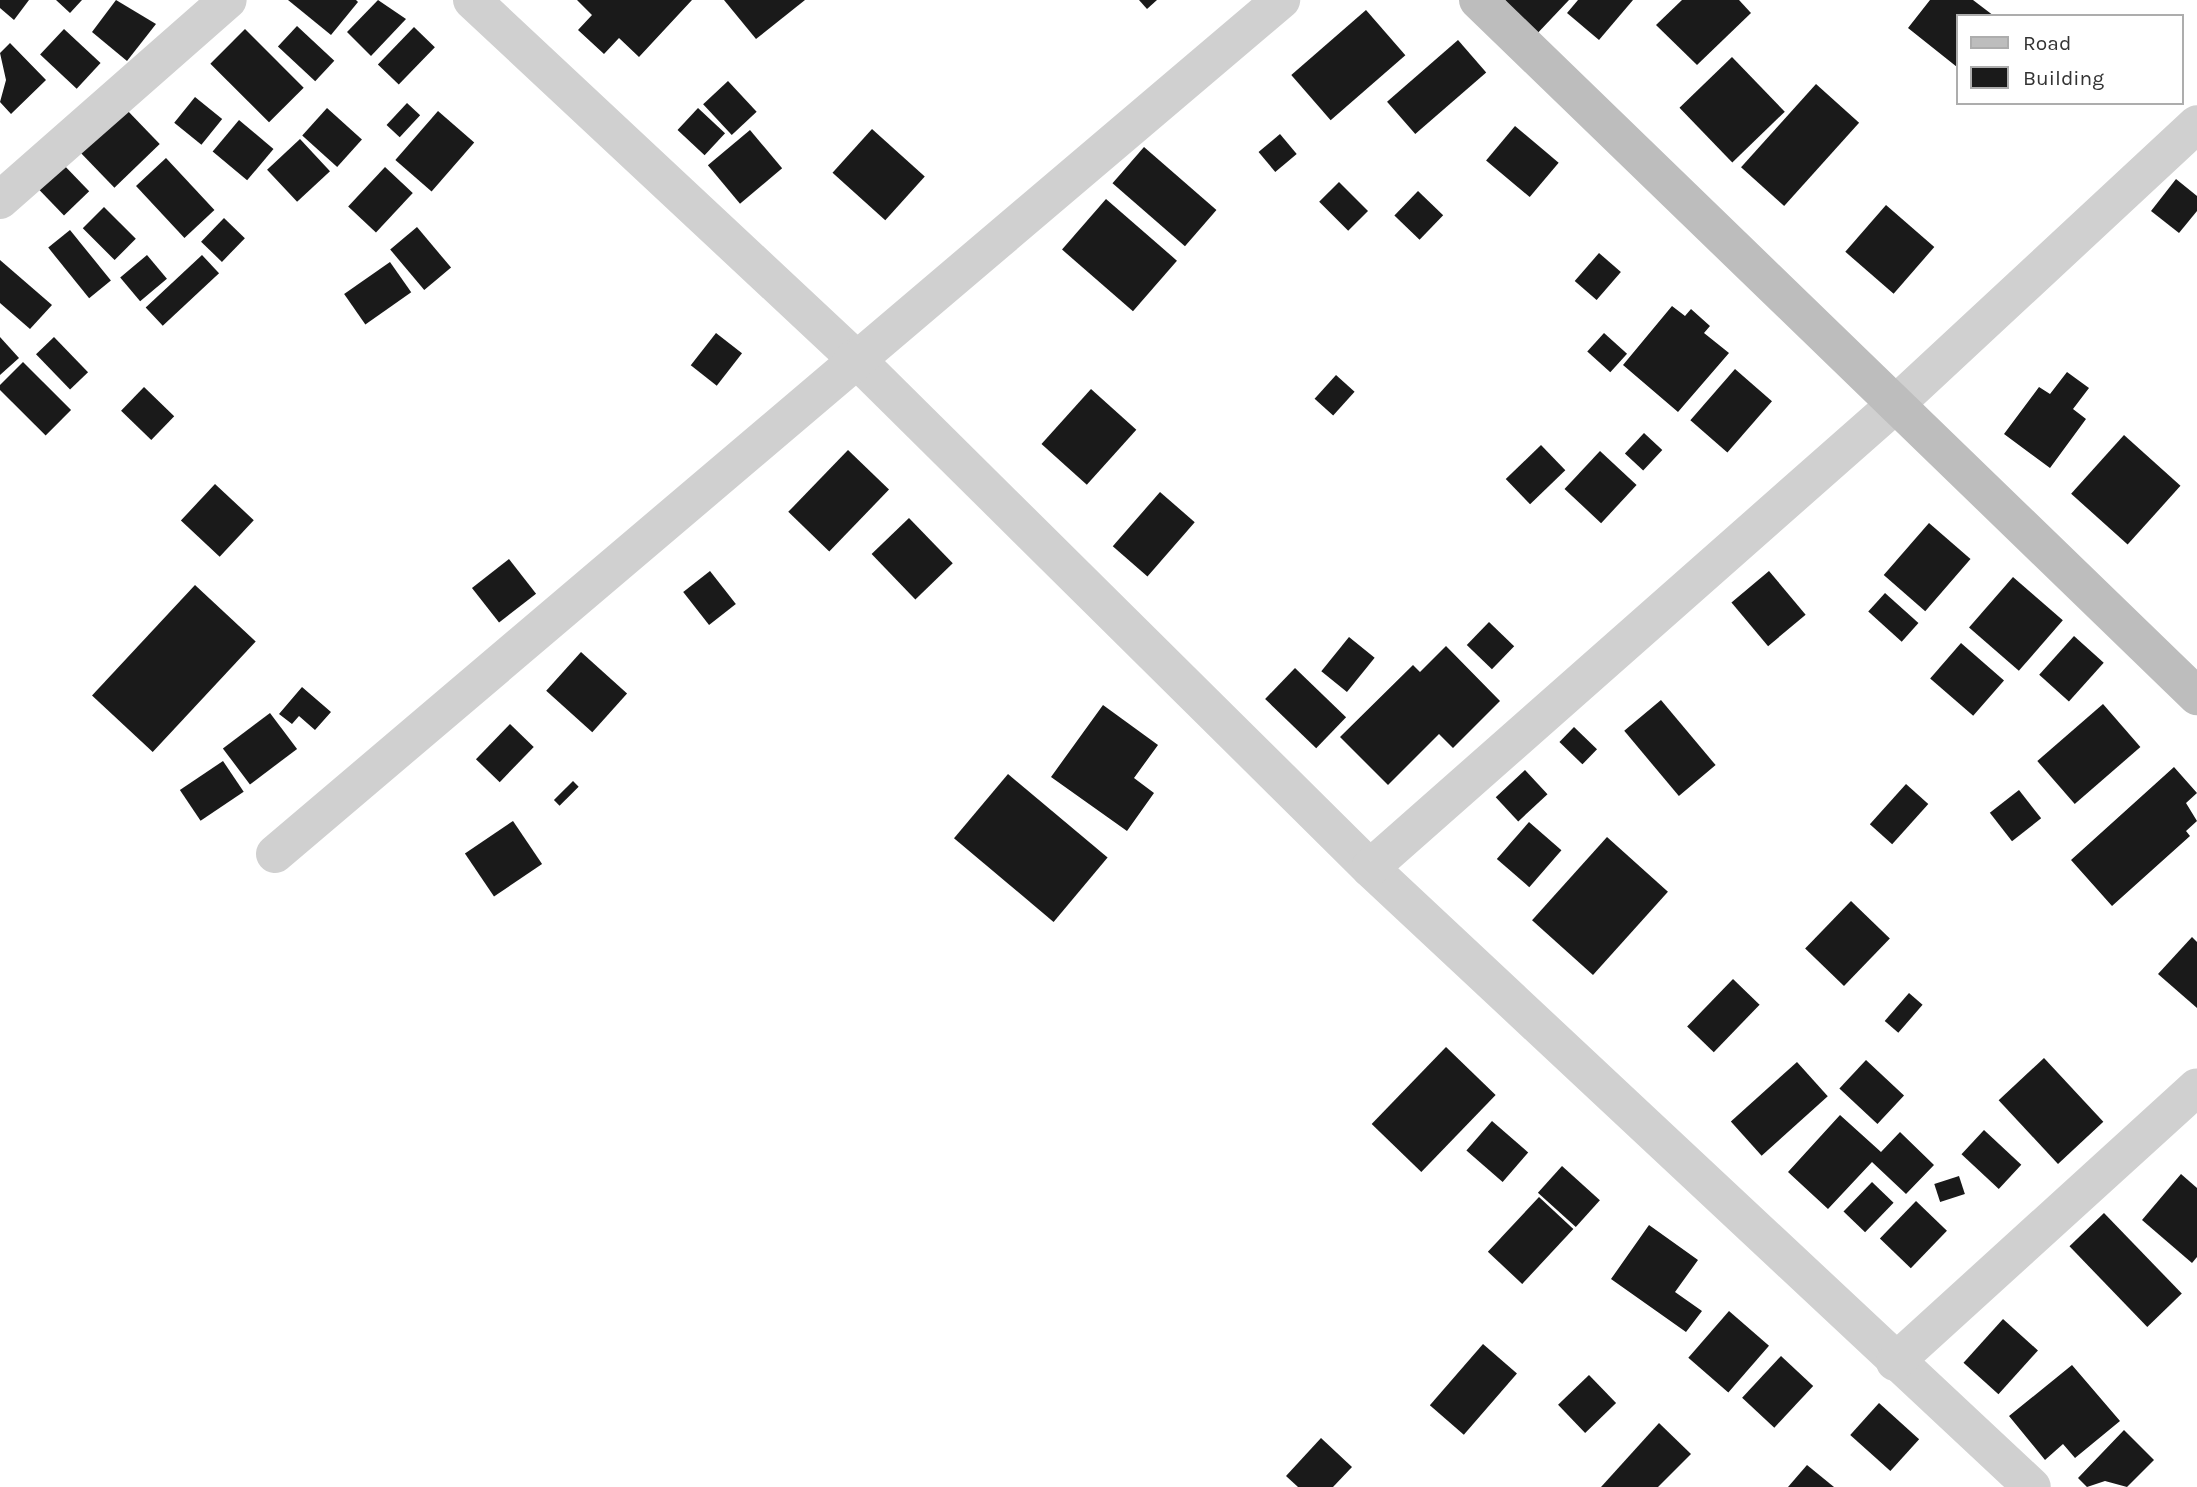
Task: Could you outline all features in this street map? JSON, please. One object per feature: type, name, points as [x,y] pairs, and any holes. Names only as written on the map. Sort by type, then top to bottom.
[{"type":"street","points":[[0,200],[228,0]]},
{"type":"street","points":[[472,0],[855,358],[1370,868],[1895,1362],[2032,1487]]},
{"type":"street","points":[[275,854],[855,358],[1281,0]]},
{"type":"street","points":[[1478,0],[1898,402],[2197,696]]},
{"type":"street","points":[[1370,868],[1898,402],[2197,124]]},
{"type":"street","points":[[1895,1362],[2197,1087]]},
{"type":"building","points":[[0,0],[29,0],[14,20],[0,8]]},
{"type":"building","points":[[56,0],[82,0],[70,13]]},
{"type":"building","points":[[116,0],[156,24],[127,61],[92,32]]},
{"type":"building","points":[[288,0],[356,0],[358,2],[331,35]]},
{"type":"building","points":[[378,0],[406,19],[371,56],[347,32]]},
{"type":"building","points":[[577,0],[692,0],[639,57],[619,38],[604,54],[578,30],[592,15]]},
{"type":"building","points":[[724,0],[805,0],[756,39]]},
{"type":"building","points":[[1139,0],[1157,0],[1147,9]]},
{"type":"building","points":[[1505,0],[1569,0],[1533,38]]},
{"type":"building","points":[[1578,0],[1633,0],[1599,40],[1567,13]]},
{"type":"building","points":[[1682,0],[1739,0],[1751,13],[1697,65],[1656,25]]},
{"type":"building","points":[[1930,0],[1973,0],[1991,14],[1955,14],[1955,65],[1908,28]]},
{"type":"building","points":[[1366,10],[1405,55],[1331,120],[1291,75]]},
{"type":"building","points":[[297,26],[334,61],[315,81],[278,46]]},
{"type":"building","points":[[414,27],[435,47],[399,85],[378,64]]},
{"type":"building","points":[[64,29],[101,63],[77,89],[40,55]]},
{"type":"building","points":[[245,29],[304,88],[269,122],[210,64]]},
{"type":"building","points":[[1458,40],[1486,72],[1415,134],[1387,102]]},
{"type":"building","points":[[10,43],[46,80],[11,114],[0,102],[6,80],[0,53]]},
{"type":"building","points":[[1732,57],[1785,112],[1732,162],[1679,108]]},
{"type":"building","points":[[728,81],[757,112],[732,135],[703,104]]},
{"type":"building","points":[[1816,84],[1859,123],[1784,206],[1741,167]]},
{"type":"building","points":[[195,97],[222,119],[201,145],[174,123]]},
{"type":"building","points":[[407,103],[420,115],[400,137],[387,125]]},
{"type":"building","points":[[125,108],[160,144],[114,188],[80,152]]},
{"type":"building","points":[[327,108],[362,139],[337,167],[302,135]]},
{"type":"building","points":[[698,108],[725,133],[705,155],[678,130]]},
{"type":"building","points":[[438,111],[474,142],[432,192],[395,160]]},
{"type":"building","points":[[239,120],[273,149],[247,180],[213,151]]},
{"type":"building","points":[[1515,126],[1559,163],[1530,197],[1486,160]]},
{"type":"building","points":[[872,129],[925,177],[885,220],[833,173]]},
{"type":"building","points":[[750,130],[782,168],[740,204],[708,165]]},
{"type":"building","points":[[1280,134],[1297,154],[1275,172],[1259,152]]},
{"type":"building","points":[[300,139],[330,171],[297,202],[267,170]]},
{"type":"building","points":[[1144,147],[1216,210],[1185,246],[1113,183]]},
{"type":"building","points":[[166,158],[214,210],[184,238],[136,186]]},
{"type":"building","points":[[60,161],[89,191],[64,216],[35,185]]},
{"type":"building","points":[[385,167],[413,193],[376,232],[348,206]]},
{"type":"building","points":[[2176,179],[2197,196],[2197,211],[2179,233],[2151,211]]},
{"type":"building","points":[[1339,182],[1368,211],[1348,231],[1319,202]]},
{"type":"building","points":[[1418,191],[1443,215],[1420,240],[1394,215]]},
{"type":"building","points":[[1106,199],[1177,261],[1133,311],[1062,250]]},
{"type":"building","points":[[1886,205],[1934,247],[1894,294],[1845,252]]},
{"type":"building","points":[[104,207],[136,239],[115,260],[83,228]]},
{"type":"building","points":[[224,218],[245,238],[222,262],[201,242]]},
{"type":"building","points":[[417,227],[451,268],[424,290],[390,249]]},
{"type":"building","points":[[70,230],[111,281],[89,298],[48,248]]},
{"type":"building","points":[[1599,253],[1621,272],[1597,300],[1575,281]]},
{"type":"building","points":[[147,255],[167,279],[140,301],[120,277]]},
{"type":"building","points":[[202,255],[219,273],[163,326],[146,308]]},
{"type":"building","points":[[0,260],[52,305],[30,329],[0,303]]},
{"type":"building","points":[[390,262],[411,292],[365,324],[344,294]]},
{"type":"building","points":[[1672,306],[1685,316],[1691,309],[1710,326],[1704,333],[1729,353],[1678,412],[1623,365]]},
{"type":"building","points":[[716,333],[742,353],[717,386],[691,365]]},
{"type":"building","points":[[1604,333],[1627,354],[1610,372],[1587,352]]},
{"type":"building","points":[[0,337],[19,358],[0,375]]},
{"type":"building","points":[[54,337],[88,372],[70,390],[36,354]]},
{"type":"building","points":[[23,362],[71,410],[46,436],[0,390],[0,385]]},
{"type":"building","points":[[1735,369],[1772,401],[1727,452],[1690,420]]},
{"type":"building","points":[[2067,372],[2089,388],[2073,409],[2086,419],[2050,468],[2004,434],[2039,387],[2050,394]]},
{"type":"building","points":[[1336,375],[1355,392],[1333,416],[1315,399]]},
{"type":"building","points":[[144,387],[174,416],[151,440],[121,411]]},
{"type":"building","points":[[1091,389],[1136,430],[1087,485],[1041,444]]},
{"type":"building","points":[[1644,433],[1662,450],[1643,471],[1625,453]]},
{"type":"building","points":[[2124,435],[2180,486],[2128,545],[2071,494]]},
{"type":"building","points":[[1541,445],[1565,470],[1530,504],[1506,479]]},
{"type":"building","points":[[848,450],[889,490],[829,551],[788,512]]},
{"type":"building","points":[[1600,451],[1637,485],[1601,523],[1565,489]]},
{"type":"building","points":[[215,484],[254,520],[220,557],[181,521]]},
{"type":"building","points":[[1160,492],[1195,522],[1147,577],[1113,546]]},
{"type":"building","points":[[909,518],[953,563],[915,599],[872,554]]},
{"type":"building","points":[[1929,523],[1971,559],[1925,611],[1884,575]]},
{"type":"building","points":[[509,559],[536,594],[499,623],[472,588]]},
{"type":"building","points":[[710,571],[736,604],[709,625],[683,592]]},
{"type":"building","points":[[1769,571],[1806,615],[1768,646],[1731,602]]},
{"type":"building","points":[[2013,577],[2063,620],[2019,671],[1969,628]]},
{"type":"building","points":[[195,585],[256,642],[153,752],[92,695]]},
{"type":"building","points":[[1885,593],[1918,623],[1902,642],[1868,612]]},
{"type":"building","points":[[1489,622],[1514,646],[1492,669],[1467,645]]},
{"type":"building","points":[[2074,636],[2104,663],[2069,701],[2039,675]]},
{"type":"building","points":[[1349,637],[1375,658],[1347,692],[1321,671]]},
{"type":"building","points":[[1961,643],[2004,680],[1973,716],[1930,678]]},
{"type":"building","points":[[1446,646],[1500,701],[1453,748],[1439,734],[1388,785],[1340,737],[1413,665],[1420,672]]},
{"type":"building","points":[[581,652],[627,693],[592,732],[546,691]]},
{"type":"building","points":[[1295,668],[1346,717],[1316,748],[1265,699]]},
{"type":"building","points":[[302,687],[331,712],[315,730],[299,716],[292,724],[279,714]]},
{"type":"building","points":[[1661,700],[1716,765],[1679,796],[1624,731]]},
{"type":"building","points":[[2103,704],[2140,747],[2075,804],[2037,761]]},
{"type":"building","points":[[1103,705],[1158,745],[1134,778],[1154,793],[1127,831],[1051,777]]},
{"type":"building","points":[[270,713],[297,749],[250,784],[223,749]]},
{"type":"building","points":[[510,724],[534,747],[500,782],[476,759]]},
{"type":"building","points":[[1574,727],[1597,749],[1582,764],[1559,742]]},
{"type":"building","points":[[223,761],[244,792],[201,821],[180,790]]},
{"type":"building","points":[[2174,767],[2197,793],[2186,803],[2197,821],[2186,831],[2190,836],[2112,906],[2071,860]]},
{"type":"building","points":[[1525,770],[1548,794],[1518,821],[1496,797]]},
{"type":"building","points":[[1008,774],[1108,858],[1054,922],[954,838]]},
{"type":"building","points":[[573,781],[579,787],[560,806],[554,800]]},
{"type":"building","points":[[1906,784],[1928,804],[1892,844],[1870,824]]},
{"type":"building","points":[[2019,790],[2041,818],[2012,841],[1990,813]]},
{"type":"building","points":[[513,821],[542,864],[494,897],[465,853]]},
{"type":"building","points":[[1529,822],[1561,850],[1529,887],[1497,859]]},
{"type":"building","points":[[1607,837],[1668,892],[1593,975],[1532,920]]},
{"type":"building","points":[[1851,901],[1890,939],[1844,986],[1805,948]]},
{"type":"building","points":[[2192,937],[2197,942],[2197,1008],[2158,974]]},
{"type":"building","points":[[1733,979],[1760,1005],[1714,1052],[1687,1026]]},
{"type":"building","points":[[1909,993],[1923,1005],[1898,1033],[1885,1021]]},
{"type":"building","points":[[1446,1047],[1496,1095],[1421,1172],[1372,1124]]},
{"type":"building","points":[[2044,1058],[2103,1122],[2058,1164],[1999,1100]]},
{"type":"building","points":[[1866,1060],[1904,1095],[1877,1124],[1839,1089]]},
{"type":"building","points":[[1797,1062],[1828,1096],[1762,1156],[1731,1122]]},
{"type":"building","points":[[1840,1115],[1881,1152],[1900,1132],[1934,1165],[1906,1194],[1872,1162],[1828,1209],[1788,1172]]},
{"type":"building","points":[[1492,1121],[1528,1152],[1503,1182],[1466,1150]]},
{"type":"building","points":[[1984,1130],[2021,1165],[1999,1189],[1961,1154]]},
{"type":"building","points":[[1562,1166],[1600,1200],[1576,1227],[1538,1193]]},
{"type":"building","points":[[2181,1174],[2197,1188],[2197,1257],[2192,1263],[2142,1220]]},
{"type":"building","points":[[1959,1176],[1965,1194],[1940,1202],[1934,1184]]},
{"type":"building","points":[[1872,1182],[1894,1203],[1865,1232],[1844,1211]]},
{"type":"building","points":[[1539,1197],[1573,1229],[1522,1284],[1488,1252]]},
{"type":"building","points":[[1916,1201],[1947,1231],[1911,1268],[1880,1238]]},
{"type":"building","points":[[2104,1213],[2182,1294],[2147,1327],[2069,1246]]},
{"type":"building","points":[[1649,1225],[1698,1260],[1675,1292],[1702,1311],[1686,1332],[1611,1279]]},
{"type":"building","points":[[1729,1311],[1769,1346],[1728,1393],[1688,1358]]},
{"type":"building","points":[[2003,1319],[2038,1350],[1998,1394],[1964,1363]]},
{"type":"building","points":[[1483,1344],[1517,1374],[1464,1435],[1430,1405]]},
{"type":"building","points":[[1781,1356],[1813,1386],[1774,1428],[1742,1398]]},
{"type":"building","points":[[2072,1365],[2120,1421],[2075,1458],[2063,1444],[2045,1460],[2009,1416]]},
{"type":"building","points":[[1589,1375],[1616,1403],[1585,1433],[1558,1405]]},
{"type":"building","points":[[1879,1403],[1919,1439],[1890,1471],[1850,1435]]},
{"type":"building","points":[[1659,1423],[1691,1454],[1658,1487],[1601,1487]]},
{"type":"building","points":[[2124,1430],[2154,1460],[2127,1487],[2105,1481],[2087,1487],[2078,1478]]},
{"type":"building","points":[[1321,1438],[1352,1467],[1333,1487],[1298,1487],[1286,1476]]},
{"type":"building","points":[[1807,1465],[1834,1487],[1788,1487]]}]
